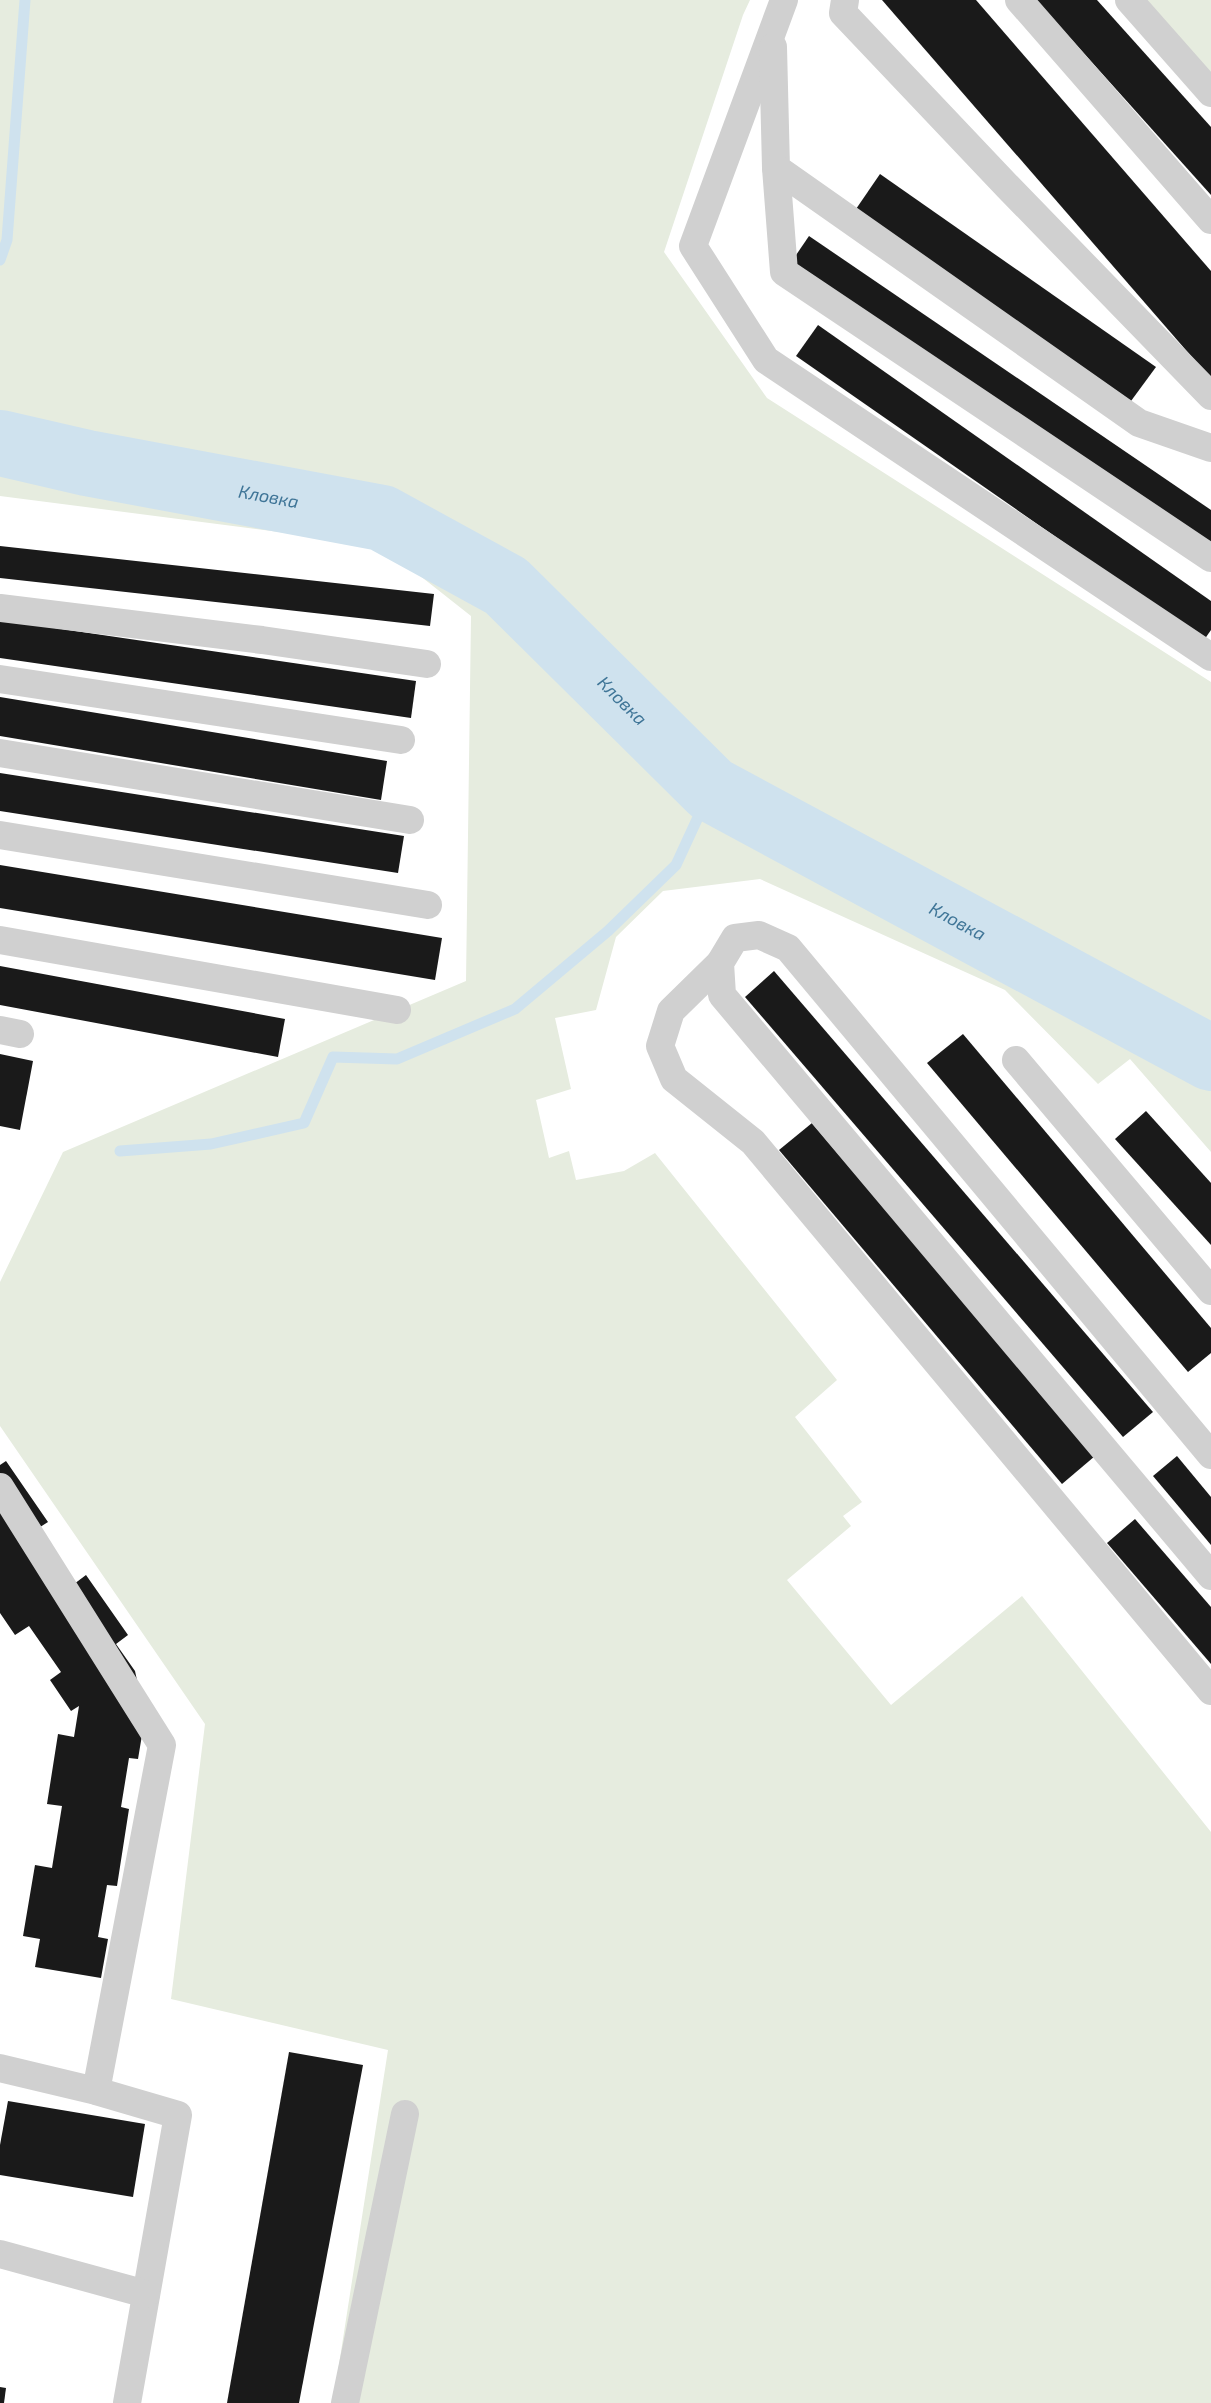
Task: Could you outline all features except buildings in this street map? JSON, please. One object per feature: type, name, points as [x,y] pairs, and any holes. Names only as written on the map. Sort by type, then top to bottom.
[{"type":"lane","points":[[784,0],[692,246],[766,360],[1211,657]]},
{"type":"lane","points":[[845,0],[843,13],[1008,187],[1211,396]]},
{"type":"lane","points":[[1019,0],[1211,220]]},
{"type":"lane","points":[[1129,0],[1211,93]]},
{"type":"lane","points":[[773,32],[776,168],[784,272],[1211,558]]},
{"type":"lane","points":[[776,168],[1138,422],[1211,448]]},
{"type":"lane","points":[[0,608],[262,640],[427,664]]},
{"type":"lane","points":[[0,679],[401,740]]},
{"type":"lane","points":[[0,753],[410,820]]},
{"type":"lane","points":[[0,836],[428,905]]},
{"type":"lane","points":[[1211,1455],[788,948],[759,935],[735,938],[720,963],[671,1011],[660,1046],[674,1079],[753,1142],[1211,1691]]},
{"type":"lane","points":[[0,940],[397,1010]]},
{"type":"lane","points":[[720,963],[722,995],[1211,1576]]},
{"type":"lane","points":[[1016,1060],[1211,1291]]},
{"type":"lane","points":[[0,1487],[162,1745],[96,2091]]},
{"type":"lane","points":[[0,2068],[96,2091],[178,2115],[127,2403]]},
{"type":"lane","points":[[346,2403],[405,2114]]},
{"type":"lane","points":[[0,2254],[146,2294]]},
{"type":"shaded area","points":[[0,0],[750,0],[743,15],[664,252],[767,398],[1211,682],[1211,1152],[1130,1059],[1098,1084],[1005,990],[760,879],[663,891],[616,937],[596,1010],[555,1018],[571,1089],[536,1100],[549,1158],[569,1151],[576,1180],[624,1171],[655,1153],[837,1380],[795,1417],[862,1502],[843,1516],[851,1526],[787,1580],[891,1705],[1022,1596],[1211,1832],[1211,2403],[333,2403],[388,2050],[171,1999],[205,1724],[0,1426],[0,1282],[63,1152],[466,981],[471,616],[381,545],[0,496]]},
{"type":"shaded area","points":[[1131,0],[1211,0],[1211,85]]},
{"type":"waterway","points":[[0,260],[7,240],[25,0]]},
{"type":"waterway","name":"Кловка","points":[[0,443],[87,463],[382,518],[506,586],[711,789],[1211,1058]]},
{"type":"waterway","points":[[120,1151],[211,1144],[304,1123],[333,1057],[397,1059],[515,1009],[608,931],[676,865],[711,789]]}]
